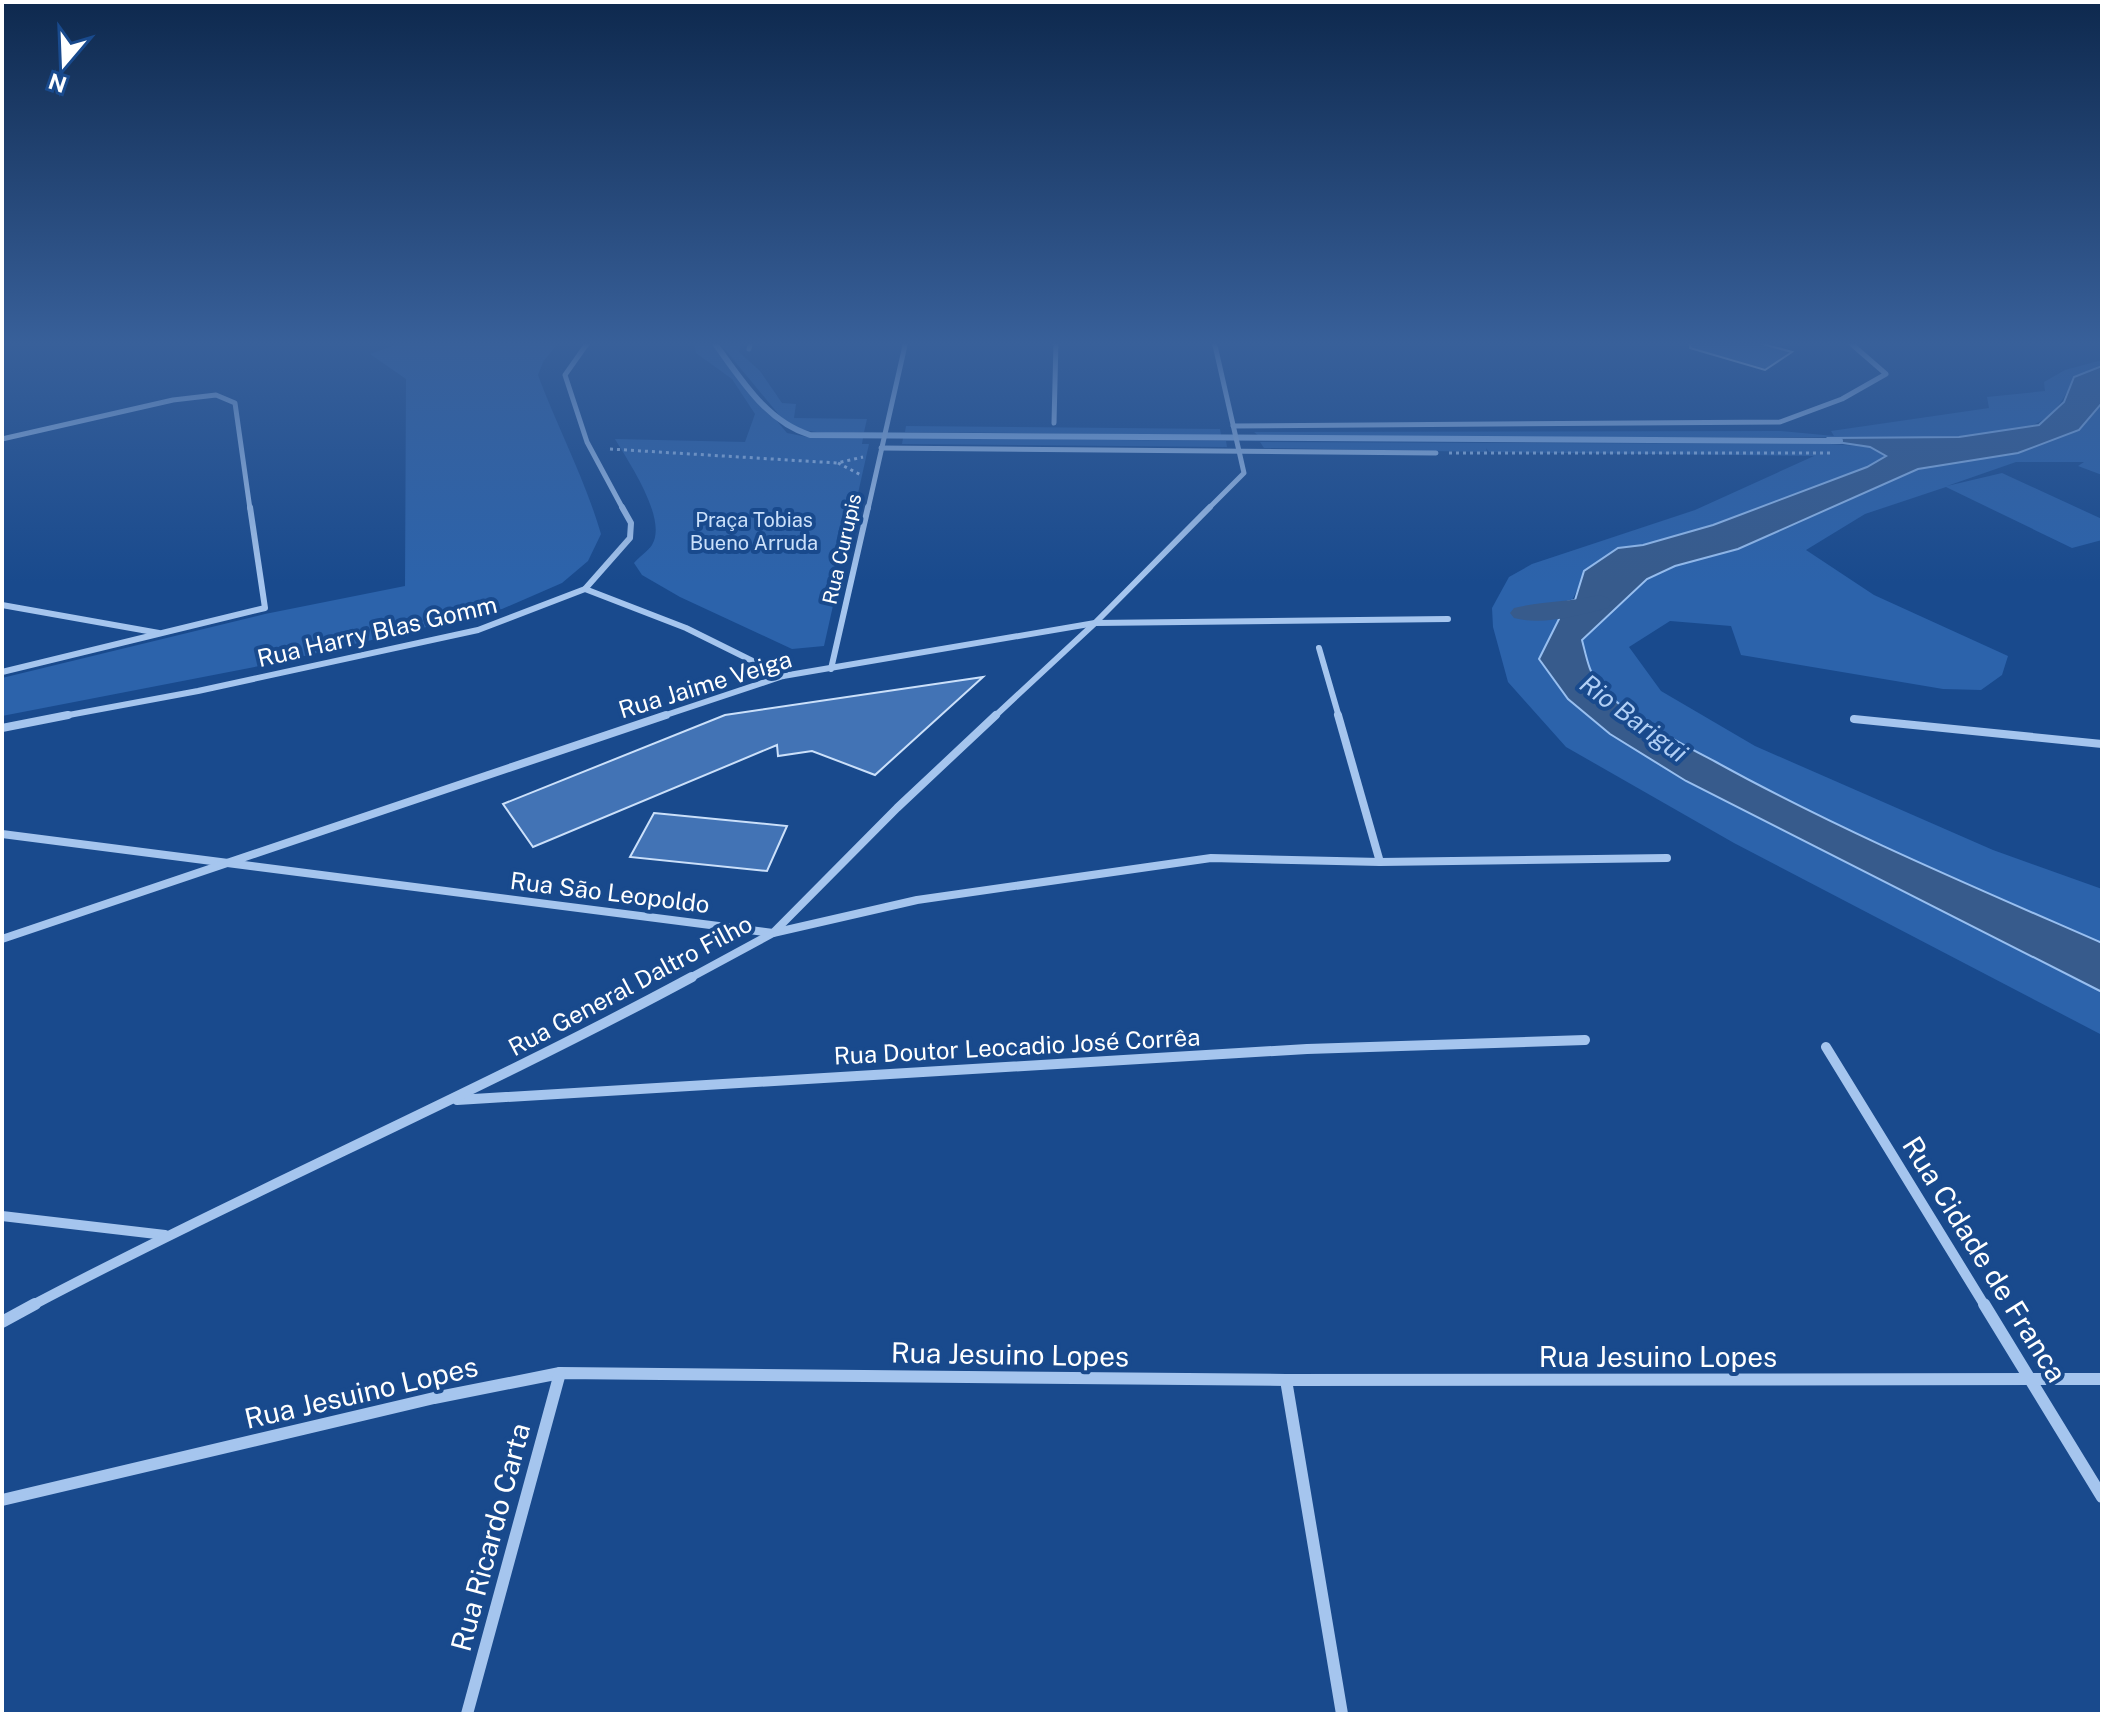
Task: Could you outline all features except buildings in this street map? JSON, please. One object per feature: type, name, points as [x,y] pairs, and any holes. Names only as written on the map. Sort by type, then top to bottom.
[{"type":"street","name":"Rua Harry Blas Gomm","points":[[2,439],[81,421]]},
{"type":"street","name":"Rua Harry Blas Gomm","points":[[2,672],[265,608],[238,421]]},
{"type":"street","name":"Rua Harry Blas Gomm","points":[[2,728],[198,691],[478,630],[585,589],[630,538],[631,523],[588,445],[580,421]]},
{"type":"street","name":"Rua Curupis","points":[[831,669],[887,421]]},
{"type":"street","name":"Rua General Daltro Filho","points":[[2,1322],[166,1235],[452,1100],[773,933],[897,808],[1095,623],[1244,473],[1232,421]]},
{"type":"street","points":[[1233,426],[1782,421]]},
{"type":"street","points":[[882,446],[1436,453]]},
{"type":"street","points":[[585,589],[633,604],[705,634],[783,676]]},
{"type":"street","points":[[2,605],[165,634]]},
{"type":"street","name":"Rua Jaime Veiga","points":[[2,939],[783,676],[1095,623],[1448,619]]},
{"type":"street","points":[[1319,648],[1380,862]]},
{"type":"street","points":[[1854,719],[2102,744]]},
{"type":"street","name":"Rua São Leopoldo","points":[[2,834],[773,933],[917,900],[1211,858],[1380,862],[1667,858]]},
{"type":"street","name":"Rua Doutor Leocadio José Corrêa","points":[[452,1100],[1307,1049],[1585,1040]]},
{"type":"street","name":"Rua Cidade de Franca","points":[[1826,1047],[2102,1497]]},
{"type":"street","points":[[2,1216],[166,1235]]},
{"type":"street","name":"Rua Jesuino Lopes","points":[[2,1500],[434,1398],[560,1373],[1286,1380],[2102,1379]]},
{"type":"street","name":"Rua Ricardo Carta","points":[[467,1714],[560,1373]]},
{"type":"street","points":[[1286,1380],[1342,1714]]},
{"type":"path","points":[[588,445],[837,463],[869,455],[882,446]]},
{"type":"path","points":[[1436,453],[1832,453]]},
{"type":"green space","points":[[406,421],[557,421],[601,534],[588,561],[562,583],[502,609],[275,663],[2,716],[2,678],[265,614],[405,586]]},
{"type":"green space","name":"Praça Tobias Bueno Arruda","points":[[752,421],[777,421],[787,433],[807,437],[863,438],[862,444],[869,444],[824,646],[792,649],[680,597],[642,575],[634,563],[652,545],[656,534],[655,521],[637,475],[615,439],[745,442]]},
{"type":"green space","points":[[784,421],[867,421],[864,432],[812,432]]},
{"type":"green space","points":[[1899,421],[2040,421],[2014,430],[1959,437],[1260,437],[1254,432],[1781,431],[1834,436],[1831,431]]},
{"type":"green space","points":[[2087,421],[2102,421],[2102,475],[2078,466],[2084,462],[2016,462],[1947,486],[2002,473],[2102,519],[2102,540],[2072,548],[1946,487],[1865,514],[1806,550],[1874,595],[2008,656],[2002,675],[1981,690],[1943,689],[1741,655],[1731,626],[1670,621],[1629,647],[1661,691],[1755,746],[1993,850],[2102,889],[2102,943],[1906,857],[1763,787],[1638,718],[1610,696],[1593,675],[1582,640],[1647,579],[1675,566],[1738,549],[1918,469],[2018,453],[2079,430]]},
{"type":"green space","points":[[906,426],[1220,429],[1221,435],[905,432]]},
{"type":"green space","points":[[903,438],[1226,441],[1227,447],[902,444]]},
{"type":"green space","points":[[1260,442],[1830,444],[1870,447],[1887,456],[1867,467],[1713,525],[1643,545],[1618,548],[1584,571],[1570,605],[1539,659],[1568,699],[1610,734],[1686,781],[2102,992],[2102,1035],[1734,843],[1566,747],[1508,682],[1493,627],[1492,608],[1509,577],[1532,564],[1695,510],[1814,456],[1489,452],[1486,448],[1487,452],[1264,448]]},
{"type":"water","name":"Rio Barigui","points":[[2043,421],[2087,421],[2079,430],[2018,453],[1918,469],[1738,549],[1675,566],[1647,579],[1582,640],[1590,669],[1599,685],[1638,718],[1670,737],[1859,835],[2102,943],[2102,992],[1686,781],[1610,734],[1568,699],[1539,659],[1559,619],[1558,604],[1575,600],[1584,571],[1618,548],[1643,545],[1713,525],[1867,467],[1886,456],[1870,447],[1830,441],[1828,438],[1959,437],[2039,425]]},
{"type":"waterway","points":[[783,421],[810,435],[1840,441]]},
{"type":"waterway","points":[[1523,613],[1568,610],[1599,603]]}]
